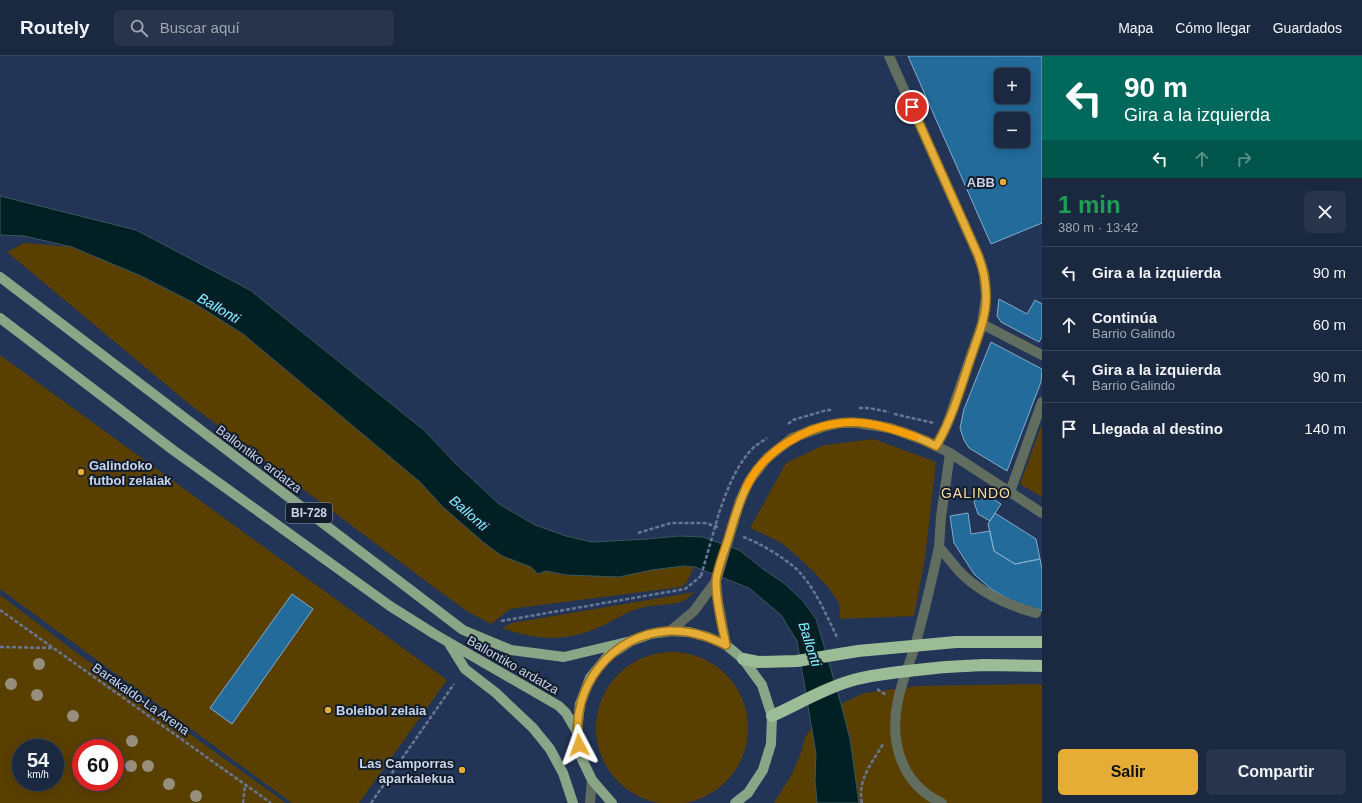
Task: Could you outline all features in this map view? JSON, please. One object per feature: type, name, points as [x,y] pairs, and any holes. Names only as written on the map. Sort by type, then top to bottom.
[{"type":"highway","points":[[743,659],[758,662],[797,661],[858,651],[956,642],[1042,642]]},
{"type":"highway","points":[[772,716],[828,690],[856,679],[911,670],[946,667],[984,665],[1042,666]]},
{"type":"main road","name":"Ballontiko ardatza","points":[[0,277],[463,630],[511,650],[564,657],[631,640]]},
{"type":"main road","name":"Ballontiko ardatza","points":[[0,318],[173,450],[390,606],[508,678],[559,706],[566,713],[577,732]]},
{"type":"main road","name":"BI-728","points":[[612,803],[592,780],[581,757],[577,732],[580,704],[590,678],[608,656],[631,640],[650,634],[670,631],[696,633],[726,645],[743,659],[762,685],[772,716],[771,744],[763,770],[748,792],[735,803]]},
{"type":"main road","points":[[449,643],[465,669],[496,693],[533,728],[550,749],[563,773],[573,803]]},
{"type":"main road","points":[[748,792],[748,803]]},
{"type":"street","points":[[889,56],[978,255],[984,273],[986,296],[982,324],[947,426],[936,446]]},
{"type":"street","points":[[982,324],[1042,355]]},
{"type":"street","points":[[1010,492],[1042,402]]},
{"type":"street","points":[[670,631],[694,611],[716,581],[740,501],[749,481],[767,458],[792,438],[823,427],[840,423],[856,423],[890,428],[926,441],[950,454],[1042,513]]},
{"type":"street","points":[[942,803],[919,788],[907,772],[898,751],[895,723],[898,699],[927,602],[939,547],[941,517],[950,454]]},
{"type":"street","points":[[939,547],[959,571],[978,588],[1000,601],[1036,613]]},
{"type":"street","points":[[716,581],[726,645]]},
{"type":"street","points":[[590,803],[592,780]]},
{"type":"path","points":[[501,621],[685,590],[701,576],[719,513]]},
{"type":"path","points":[[638,533],[671,523],[706,523],[719,528]]},
{"type":"path","points":[[739,535],[753,540],[777,554],[802,573],[818,598],[840,644]]},
{"type":"path","name":"Barakaldo-La Arena","points":[[0,610],[271,803]]},
{"type":"path","points":[[0,647],[53,648]]},
{"type":"path","points":[[372,803],[454,684]]},
{"type":"path","points":[[876,689],[882,694],[898,699]]},
{"type":"path","points":[[862,803],[860,795],[862,782],[883,743]]},
{"type":"path","points":[[243,803],[246,785]]},
{"type":"shaded area","points":[[24,243],[72,247],[141,276],[194,303],[247,336],[420,482],[443,507],[483,542],[502,556],[532,567],[538,574],[546,571],[566,575],[652,570],[683,566],[694,567],[687,582],[681,587],[510,609],[491,624],[467,611],[439,591],[188,403],[7,252]]},
{"type":"shaded area","name":"Galindoko futbol zelaiak","points":[[0,355],[447,680],[359,803],[292,803],[0,589]]},
{"type":"shaded area","points":[[1042,424],[1042,497],[1020,484]]},
{"type":"shaded area","points":[[874,439],[936,462],[925,558],[914,616],[840,619],[839,604],[829,589],[813,571],[781,543],[750,528],[786,463],[824,445]]},
{"type":"shaded area","points":[[695,592],[687,599],[680,602],[636,609],[602,626],[577,635],[552,638],[540,637],[502,628],[512,623]]},
{"type":"shaded area","points":[[0,595],[77,653],[286,803],[0,803]]},
{"type":"shaded area","points":[[672,652],[694,655],[708,661],[726,674],[739,692],[745,706],[748,728],[745,750],[739,764],[726,782],[708,795],[694,801],[672,804],[650,801],[636,795],[618,782],[605,764],[599,750],[596,728],[599,706],[605,692],[618,674],[636,661],[650,655]]},
{"type":"shaded area","points":[[1042,685],[1042,803],[859,803],[850,739],[841,704],[864,693],[918,686]]},
{"type":"shaded area","points":[[817,720],[843,803],[774,803],[792,774],[801,753],[805,737]]},
{"type":"water","name":"Ballonti","points":[[0,196],[136,230],[250,290],[425,431],[455,463],[499,504],[535,525],[566,536],[592,542],[679,536],[703,537],[739,550],[785,584],[803,601],[816,619],[850,739],[859,803],[817,803],[815,779],[816,754],[797,641],[781,615],[749,588],[695,567],[683,566],[652,570],[619,577],[566,575],[546,571],[538,574],[531,567],[502,556],[483,542],[443,507],[420,482],[243,334],[194,303],[141,276],[72,247],[24,236],[0,235]]},
{"type":"building","name":"ABB","points":[[908,56],[1042,56],[1042,223],[991,244]]},
{"type":"building","points":[[999,299],[1027,314],[1035,300],[1042,304],[1042,337],[1039,342],[1001,322],[997,316]]},
{"type":"building","points":[[991,342],[1042,369],[1041,382],[1007,471],[969,448],[964,440],[960,428],[964,409]]},
{"type":"building","points":[[980,491],[1001,504],[990,521],[978,514],[974,502]]},
{"type":"building","points":[[968,513],[971,534],[990,531],[994,551],[1015,564],[1040,559],[1042,569],[1042,611],[1015,603],[991,589],[974,574],[954,543],[950,516]]},
{"type":"building","points":[[995,513],[1036,539],[1040,559],[1015,564],[994,551],[988,524]]},
{"type":"building","points":[[292,594],[313,609],[232,724],[210,708]]},
{"type":"slow traffic","points":[[747,486],[749,481],[767,458],[792,438],[823,427],[840,423],[856,423],[890,428],[915,437]]},
{"type":"place","name":"ABB","points":[[1003,182]]},
{"type":"place","name":"Galindoko futbol zelaiak","points":[[81,472]]},
{"type":"place","name":"Boleibol zelaia","points":[[328,710]]},
{"type":"place","name":"Las Camporras aparkalekua","points":[[462,770]]},
{"type":"district","name":"GALINDO","points":[[976,493]]},
{"type":"route","points":[[579,745],[577,732],[580,704],[590,678],[608,656],[631,640],[650,634],[670,631],[689,632],[708,637],[726,645],[716,581],[740,501],[749,481],[767,458],[792,438],[823,427],[840,423],[856,423],[890,428],[936,446],[947,426],[982,324],[986,296],[984,273],[978,255],[912,107]]}]
